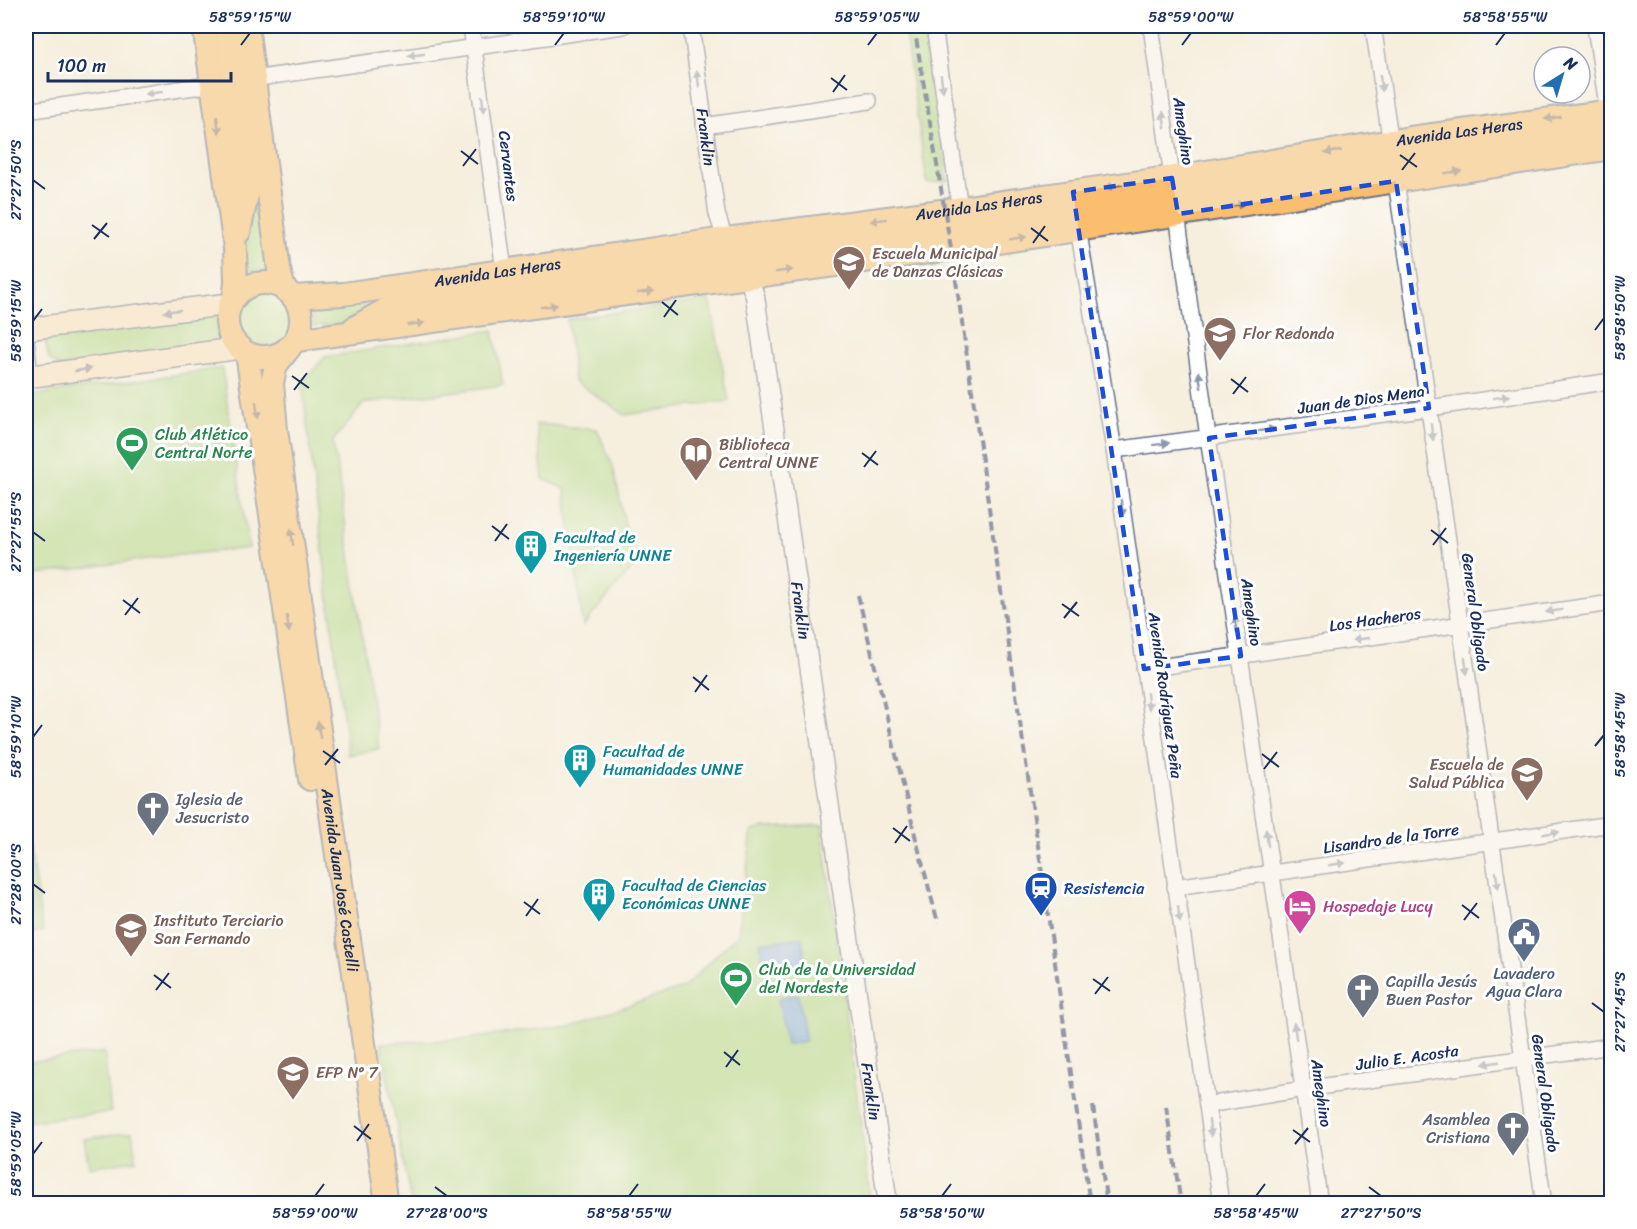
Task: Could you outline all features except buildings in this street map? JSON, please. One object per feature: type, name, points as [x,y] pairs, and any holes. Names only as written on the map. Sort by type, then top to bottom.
[{"type":"main road","points":[[28,377],[244,351],[270,357],[281,353],[293,344],[300,329],[299,307],[289,293],[233,82],[204,26]]},
{"type":"main road","points":[[226,26],[248,190],[276,245]]},
{"type":"main road","points":[[244,351],[230,334],[228,325],[236,283],[233,82],[247,26]]},
{"type":"main road","name":"Avenida Las Heras","points":[[345,333],[387,309],[506,291],[731,248],[963,227],[1611,128]]},
{"type":"main road","points":[[235,248],[248,190]]},
{"type":"main road","name":"Avenida Las Heras","points":[[289,293],[506,291],[748,277],[963,227]]},
{"type":"main road","points":[[26,329],[232,303],[244,289],[257,284],[271,284],[289,293]]},
{"type":"main road","name":"Avenida Las Heras","points":[[293,344],[345,333],[506,291]]},
{"type":"main road","name":"Avenida Las Heras","points":[[343,294],[387,309]]},
{"type":"main road","name":"Avenida Juan José Castelli","points":[[293,344],[276,364],[272,383],[276,430],[387,1203]]},
{"type":"main road","name":"Avenida Juan José Castelli","points":[[244,351],[372,1203]]},
{"type":"street","name":"Cervantes","points":[[471,26],[506,291]]},
{"type":"street","points":[[26,111],[623,26]]},
{"type":"street","name":"Franklin","points":[[691,26],[717,214],[755,296],[888,1203]]},
{"type":"street","points":[[934,26],[963,227]]},
{"type":"street","name":"Ameghino","points":[[1151,26],[1320,1203]]},
{"type":"street","name":"General Obligado","points":[[1373,26],[1544,1203]]},
{"type":"street","points":[[1595,26],[1611,128]]},
{"type":"street","points":[[704,126],[868,100]]},
{"type":"street","name":"Avenida Rodríguez Peña","points":[[1076,210],[1114,450],[1221,1203]]},
{"type":"street","points":[[26,338],[28,377]]},
{"type":"street","name":"Juan de Dios Mena","points":[[1114,450],[1611,381]]},
{"type":"street","name":"Los Hacheros","points":[[1144,669],[1611,603]]},
{"type":"street","name":"Lisandro de la Torre","points":[[1175,886],[1611,824]]},
{"type":"street","name":"Julio E. Acosta","points":[[1207,1105],[1304,1089],[1611,1046]]},
{"type":"highlighted area","points":[[1172,178],[1178,214],[1396,181],[1429,408],[1209,438],[1241,656],[1144,669],[1073,192]]},
{"type":"green space","points":[[904,26],[927,26],[948,181],[927,183]]},
{"type":"green space","points":[[251,204],[269,239],[273,269],[245,272],[242,243]]},
{"type":"green space","points":[[264,288],[282,294],[290,302],[296,320],[290,338],[282,346],[264,352],[246,346],[238,338],[232,320],[238,302],[246,294]]},
{"type":"green space","points":[[710,300],[729,401],[625,415],[574,381],[567,319]]},
{"type":"green space","points":[[342,301],[375,307],[340,325],[313,326],[311,305]]},
{"type":"green space","points":[[218,312],[222,344],[60,367],[49,359],[45,341],[53,333]]},
{"type":"green space","points":[[493,330],[503,385],[364,403],[333,441],[379,749],[348,755],[302,383],[325,357]]},
{"type":"green space","name":"Club Atlético Central Norte","points":[[222,368],[249,548],[162,557],[26,576],[26,396]]},
{"type":"green space","points":[[536,424],[597,429],[613,466],[634,566],[583,626],[565,489],[543,479]]},
{"type":"green space","points":[[26,825],[43,932],[26,935]]},
{"type":"green space","name":"Club de la Universidad del Nordeste","points":[[822,825],[871,1203],[411,1203],[381,1043],[467,1039],[568,1025],[683,988],[738,934],[752,831],[763,828]]},
{"type":"green space","points":[[104,1052],[111,1112],[26,1122],[26,1062]]},
{"type":"green space","points":[[132,1132],[136,1160],[89,1167],[84,1139]]},
{"type":"water","points":[[802,937],[806,964],[764,970],[760,943]]},
{"type":"water","points":[[798,994],[806,1041],[786,1045],[778,998]]},
{"type":"railway","points":[[914,26],[954,267],[1090,1204]]},
{"type":"railway","points":[[858,595],[938,923]]},
{"type":"railway","points":[[1093,1106],[1107,1204]]},
{"type":"railway","points":[[1166,1106],[1181,1204]]},
{"type":"place","name":"Escuela Municipal de Danzas Clásicas","points":[[849,291]]},
{"type":"place","name":"Flor Redonda","points":[[1220,362]]},
{"type":"place","name":"Club Atlético Central Norte","points":[[132,472]]},
{"type":"place","name":"Biblioteca Central UNNE","points":[[696,482]]},
{"type":"place","name":"Facultad de Ingeniería UNNE","points":[[531,575]]},
{"type":"place","name":"Facultad de Humanidades UNNE","points":[[580,789]]},
{"type":"place","name":"Escuela de Salud Pública","points":[[1527,802]]},
{"type":"place","name":"Iglesia de Jesucristo","points":[[153,837]]},
{"type":"place","name":"Resistencia","points":[[1041,917]]},
{"type":"place","name":"Facultad de Ciencias Económicas UNNE","points":[[599,923]]},
{"type":"place","name":"Hospedaje Lucy","points":[[1300,935]]},
{"type":"place","name":"Instituto Terciario San Fernando","points":[[131,958]]},
{"type":"place","name":"Lavadero Agua Clara","points":[[1524,963]]},
{"type":"place","name":"Club de la Universidad del Nordeste","points":[[736,1007]]},
{"type":"place","name":"Capilla Jesús Buen Pastor","points":[[1363,1019]]},
{"type":"place","name":"EFP Nº 7","points":[[293,1101]]},
{"type":"place","name":"Asamblea Cristiana","points":[[1513,1157]]}]
